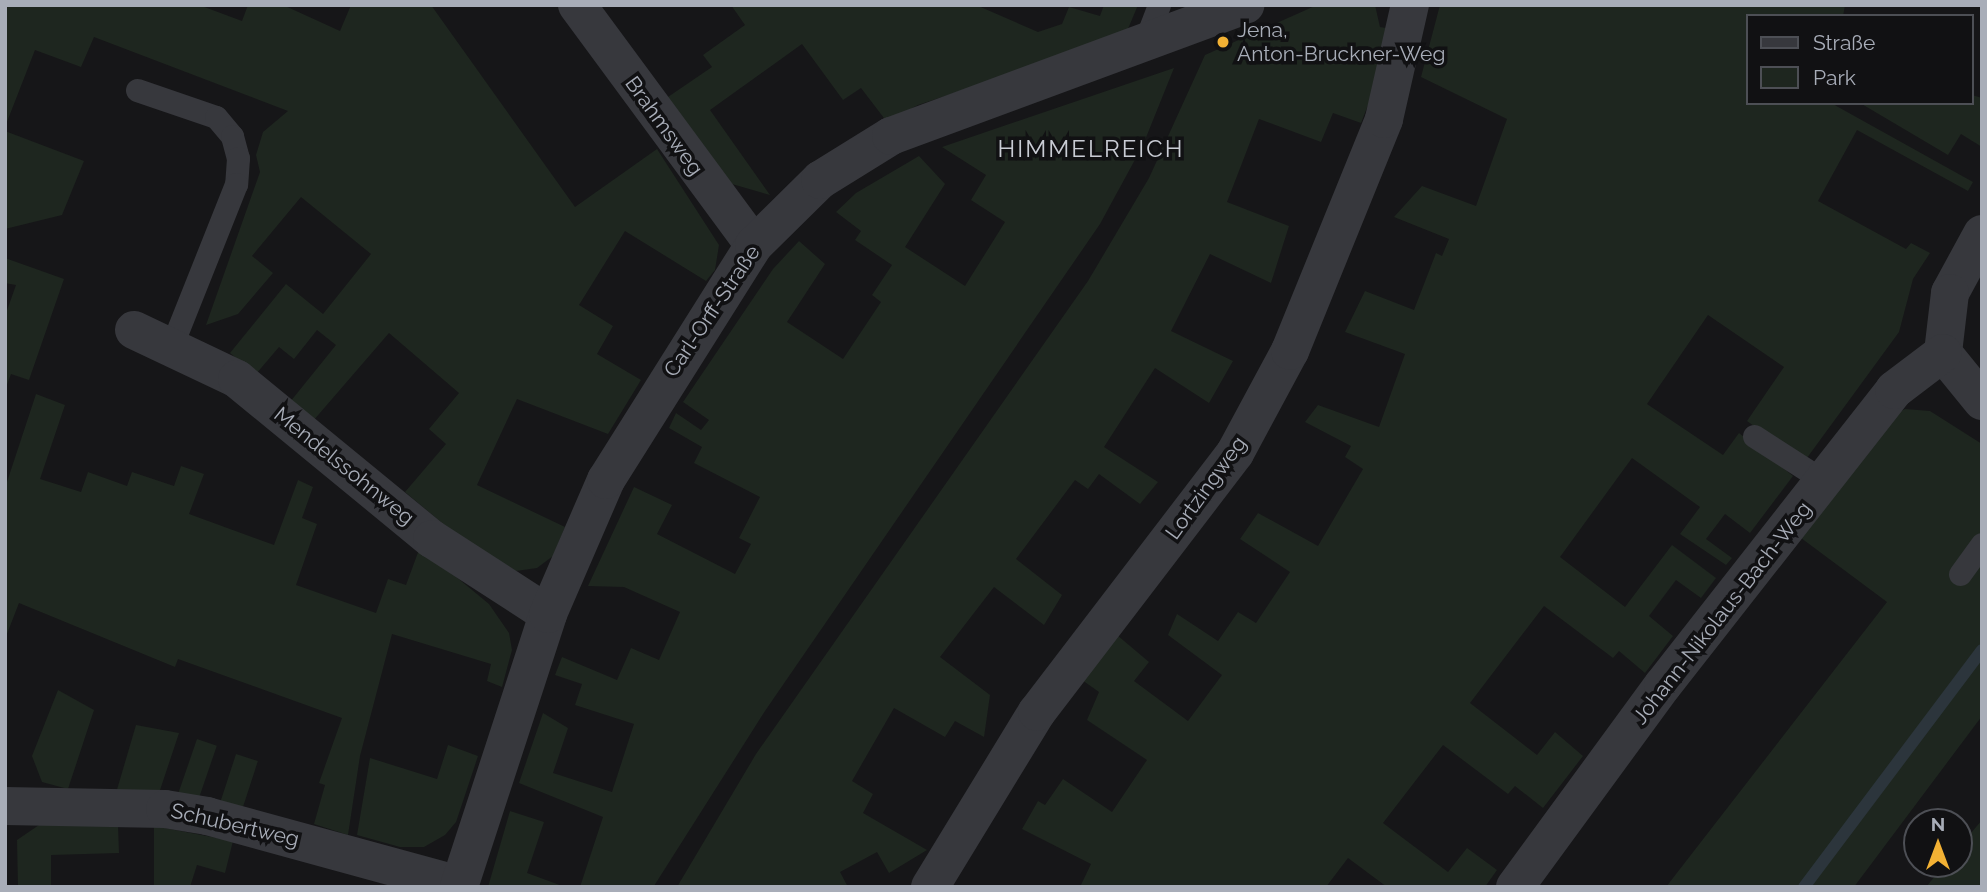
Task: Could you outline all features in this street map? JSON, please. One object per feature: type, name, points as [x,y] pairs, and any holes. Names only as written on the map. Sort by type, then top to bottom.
[{"type":"street","name":"Brahmsweg","points":[[577,5],[754,245]]},
{"type":"street","name":"Carl-Orff-Straße","points":[[459,886],[548,614],[606,480],[754,245],[820,180],[891,136],[1246,5]]},
{"type":"street","name":"Lortzingweg","points":[[930,887],[1037,712],[1235,453],[1290,351],[1364,170],[1397,75],[1410,5]]},
{"type":"street","points":[[1982,234],[1950,293],[1943,353],[1982,401]]},
{"type":"street","name":"Mendelssohnweg","points":[[134,330],[237,379],[432,539],[548,614]]},
{"type":"street","name":"Johann-Nikolaus-Bach-Weg","points":[[1515,887],[1663,685],[1894,390],[1943,353]]},
{"type":"street","name":"Schubertweg","points":[[5,806],[165,809],[207,816],[459,886]]},
{"type":"lane","points":[[1144,44],[1159,5]]},
{"type":"lane","points":[[137,90],[216,117],[232,136],[238,158],[236,184],[171,347]]},
{"type":"lane","points":[[1754,436],[1824,481]]},
{"type":"lane","points":[[1960,574],[1982,544]]},
{"type":"green space","points":[[5,5],[199,5],[242,21],[248,5],[283,5],[340,31],[351,5],[431,5],[575,207],[657,149],[719,245],[715,270],[706,281],[625,231],[579,305],[613,326],[597,354],[641,380],[608,434],[517,399],[477,485],[565,527],[553,556],[537,568],[516,571],[460,538],[405,492],[446,444],[429,429],[459,393],[389,333],[313,421],[290,402],[336,345],[317,330],[294,359],[279,347],[256,374],[230,353],[286,284],[323,314],[371,254],[301,197],[252,256],[273,273],[238,314],[206,325],[260,172],[256,155],[263,132],[288,111],[94,37],[81,67],[35,50],[5,127]]},
{"type":"green space","points":[[731,5],[976,5],[1038,32],[1062,24],[1069,7],[1100,16],[1104,5],[1138,5],[1125,36],[918,105],[887,122],[861,88],[843,100],[802,44],[710,110],[770,195],[725,182],[665,99],[712,67],[703,55],[745,25]]},
{"type":"green space","points":[[1317,5],[1375,5],[1380,27],[1386,28],[1382,69],[1361,123],[1333,113],[1321,142],[1259,119],[1227,202],[1289,226],[1271,283],[1210,254],[1171,331],[1233,361],[1209,403],[1155,368],[1104,447],[1158,482],[1140,504],[1099,474],[1088,489],[1075,480],[1016,559],[1062,595],[1044,625],[994,587],[940,657],[990,695],[984,737],[955,721],[945,737],[894,708],[852,781],[873,794],[863,813],[927,850],[889,873],[877,852],[840,872],[848,887],[677,887],[756,754],[1088,281],[1149,178],[1205,55]]},
{"type":"green space","points":[[1440,5],[1845,5],[1843,14],[1745,14],[1745,105],[1835,105],[1973,182],[1968,191],[1857,130],[1818,201],[1906,249],[1911,243],[1930,253],[1913,279],[1899,332],[1804,462],[1747,421],[1784,367],[1708,315],[1647,404],[1723,455],[1739,433],[1793,476],[1750,533],[1725,514],[1706,539],[1732,558],[1726,565],[1680,534],[1700,507],[1632,458],[1560,557],[1625,607],[1672,545],[1716,578],[1701,598],[1676,580],[1649,616],[1673,636],[1645,673],[1619,651],[1613,658],[1544,606],[1470,703],[1537,755],[1555,732],[1583,756],[1543,808],[1515,786],[1508,794],[1443,745],[1383,823],[1448,872],[1467,848],[1497,870],[1485,887],[1387,887],[1348,858],[1326,887],[1080,887],[1091,864],[1022,829],[1038,801],[1045,805],[1063,779],[1112,812],[1147,760],[1087,720],[1099,692],[1082,680],[1117,635],[1149,662],[1134,681],[1188,721],[1222,675],[1168,635],[1177,614],[1218,641],[1238,612],[1256,623],[1290,572],[1240,539],[1258,513],[1318,546],[1363,469],[1345,457],[1351,446],[1305,422],[1318,405],[1379,427],[1405,354],[1345,332],[1365,291],[1414,310],[1436,253],[1442,256],[1449,239],[1394,217],[1422,186],[1476,206],[1507,119],[1421,77]]},
{"type":"green space","points":[[1174,68],[1143,145],[1100,224],[765,711],[654,886],[580,887],[603,817],[519,783],[543,713],[568,728],[553,773],[612,792],[634,724],[575,705],[582,684],[555,675],[562,657],[617,680],[631,648],[659,660],[680,612],[624,587],[588,586],[634,487],[672,505],[657,534],[735,574],[751,544],[739,538],[760,497],[694,463],[702,447],[669,428],[676,413],[701,430],[709,420],[683,402],[773,269],[799,241],[825,264],[787,322],[843,359],[881,302],[872,295],[892,265],[855,240],[861,231],[836,212],[856,193],[919,156],[945,184],[905,247],[965,286],[1005,222],[971,200],[986,175],[942,147]]},
{"type":"green space","points":[[1973,95],[1982,98],[1982,147],[1961,134],[1948,155],[1863,105],[1973,105]]},
{"type":"green space","points":[[5,131],[84,161],[62,215],[5,229]]},
{"type":"green space","points":[[5,258],[64,279],[29,380],[11,374],[5,390],[5,316],[16,285],[5,283]]},
{"type":"green space","points":[[36,394],[65,405],[40,479],[81,492],[88,472],[127,486],[132,472],[174,486],[181,466],[204,474],[189,514],[274,545],[298,480],[313,487],[302,518],[317,524],[296,585],[376,613],[388,579],[406,585],[420,547],[489,604],[509,633],[512,650],[502,687],[487,681],[491,664],[392,634],[360,756],[348,835],[314,824],[325,785],[319,783],[342,718],[178,659],[175,667],[19,603],[5,639],[5,488]]},
{"type":"green space","points":[[1905,409],[1930,411],[1982,444],[1982,716],[1913,808],[1903,808],[1903,822],[1854,887],[1666,887],[1887,602],[1797,535],[1892,416]]},
{"type":"green space","points":[[58,690],[94,710],[68,789],[42,782],[32,756]]},
{"type":"green space","points":[[136,725],[179,733],[159,793],[116,793]]},
{"type":"green space","points":[[197,739],[217,746],[198,801],[178,794]]},
{"type":"green space","points":[[448,745],[478,756],[456,822],[445,835],[424,847],[400,847],[357,835],[370,758],[437,779]]},
{"type":"green space","points":[[236,754],[258,761],[243,808],[221,801]]},
{"type":"green space","points":[[510,811],[544,822],[527,873],[565,887],[488,887]]},
{"type":"green space","points":[[1982,820],[1982,887],[1926,887],[1933,878],[1973,878],[1973,831]]},
{"type":"green space","points":[[39,825],[118,825],[119,853],[51,855],[51,887],[18,887],[17,840]]},
{"type":"green space","points":[[154,826],[233,841],[225,873],[197,865],[190,887],[154,887]]},
{"type":"waterway","points":[[1804,887],[1982,650]]},
{"type":"place","name":"Jena, Anton-Bruckner-Weg","points":[[1223,42]]},
{"type":"district","name":"HIMMELREICH","points":[[1091,149]]}]
